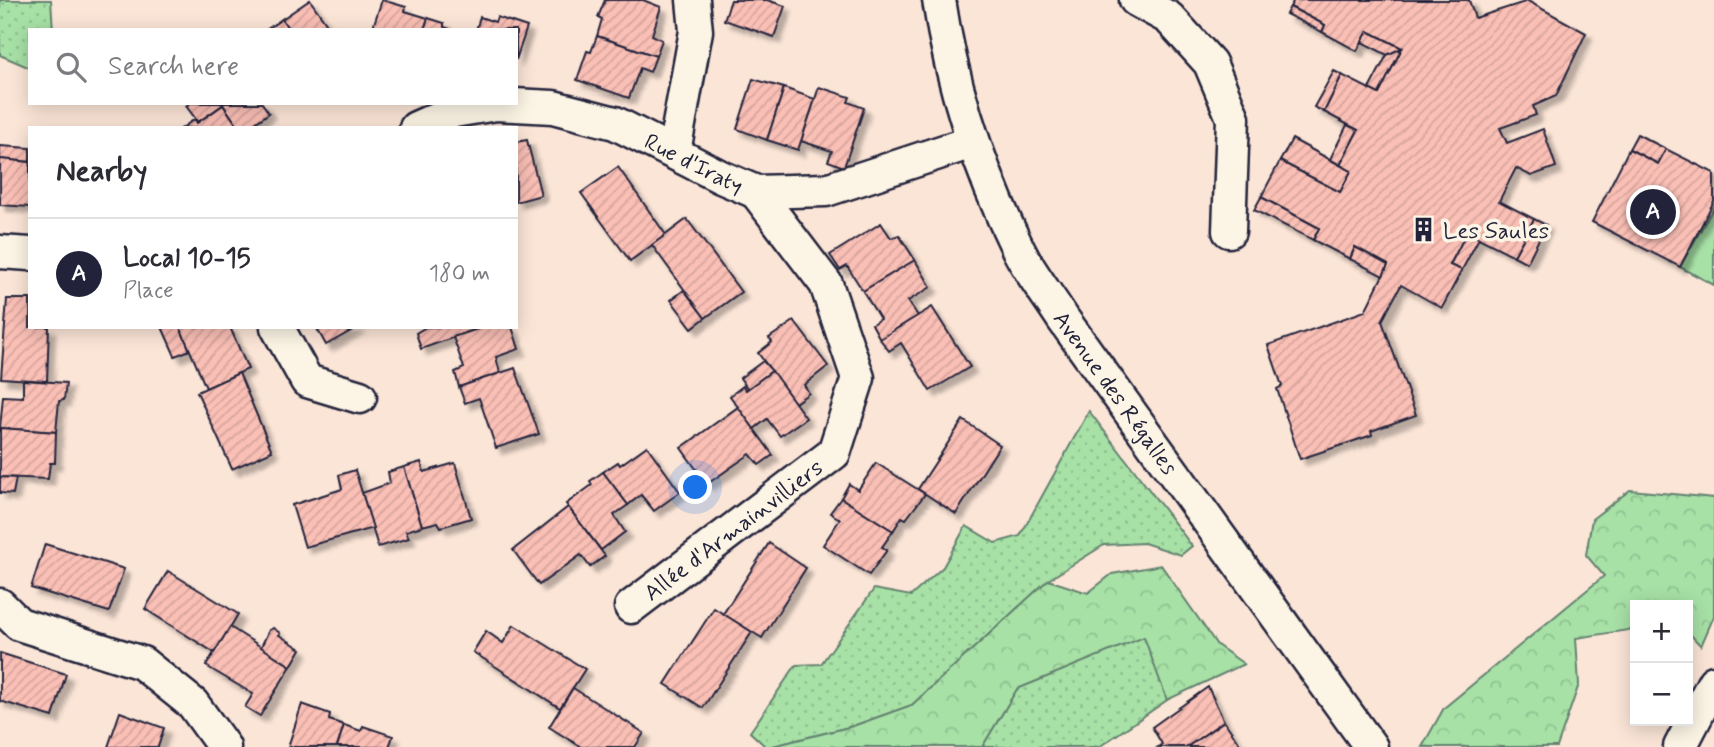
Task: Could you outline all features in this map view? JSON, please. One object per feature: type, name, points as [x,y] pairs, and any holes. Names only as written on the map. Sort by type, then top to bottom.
[{"type":"street","points":[[674,152],[696,31],[693,0]]},
{"type":"street","name":"Avenue des Régalles","points":[[939,0],[946,47],[972,142],[1020,253],[1063,319],[1371,747]]},
{"type":"street","points":[[1136,0],[1169,19],[1210,62],[1233,118],[1228,231]]},
{"type":"street","name":"Rue d'Iraty","points":[[420,126],[454,111],[490,105]]},
{"type":"street","name":"Rue d'Iraty","points":[[515,105],[553,107],[615,123],[755,192],[826,190],[972,142]]},
{"type":"street","name":"Allée d'Armainvilliers","points":[[631,607],[834,453],[858,378],[826,284],[755,192]]},
{"type":"street","points":[[0,252],[28,254]]},
{"type":"street","points":[[278,329],[307,381],[360,397]]},
{"type":"street","points":[[0,604],[19,624],[142,663],[192,704],[224,747]]},
{"type":"street","points":[[1680,747],[1714,682]]},
{"type":"green space","points":[[0,0],[51,0],[53,28],[28,28],[28,67],[0,55]]},
{"type":"green space","points":[[1714,207],[1714,285],[1680,267]]},
{"type":"green space","points":[[1089,411],[1192,546],[1181,555],[1144,543],[1104,545],[1048,580],[912,705],[853,726],[769,747],[750,732],[796,665],[821,664],[874,589],[911,596],[943,567],[966,526],[995,543],[1020,536]]},
{"type":"green space","points":[[1630,490],[1714,498],[1714,616],[1701,646],[1693,637],[1693,600],[1630,600],[1630,630],[1576,638],[1579,684],[1557,747],[1422,747],[1444,708],[1604,576],[1586,555],[1592,519]]},
{"type":"green space","points":[[1161,565],[1217,645],[1244,664],[1167,700],[1144,637],[1017,689],[982,747],[769,747],[853,726],[912,705],[1048,580],[1088,593],[1112,574]]},
{"type":"green space","points":[[1145,636],[1167,700],[1099,747],[982,747],[1017,689]]},
{"type":"building","points":[[310,0],[330,28],[288,28],[282,19]]},
{"type":"building","points":[[382,0],[406,7],[405,11],[428,18],[425,28],[373,28]]},
{"type":"building","points":[[605,0],[643,0],[661,7],[652,35],[662,40],[656,56],[597,36],[602,19],[598,17]]},
{"type":"building","points":[[731,0],[767,0],[785,6],[774,37],[724,20]]},
{"type":"building","name":"Les Saules","points":[[1294,0],[1469,0],[1475,18],[1528,1],[1586,33],[1556,96],[1533,106],[1536,115],[1500,128],[1507,143],[1543,129],[1556,167],[1531,176],[1516,168],[1499,201],[1534,219],[1514,256],[1467,232],[1450,265],[1462,270],[1442,308],[1401,285],[1382,321],[1416,415],[1371,431],[1372,435],[1300,459],[1277,389],[1282,386],[1268,345],[1365,311],[1388,265],[1355,247],[1350,259],[1313,240],[1319,228],[1261,197],[1280,161],[1340,192],[1351,171],[1340,165],[1358,130],[1324,112],[1342,75],[1379,94],[1402,48],[1368,31],[1357,51],[1322,32],[1325,25],[1290,7]]},
{"type":"building","points":[[1290,7],[1325,25],[1322,32],[1286,14]]},
{"type":"building","points":[[480,17],[495,22],[497,17],[527,27],[518,54],[518,28],[477,28]]},
{"type":"building","points":[[428,18],[444,23],[447,28],[425,28]]},
{"type":"building","points":[[282,19],[288,28],[269,28]]},
{"type":"building","points":[[1368,31],[1402,48],[1387,55],[1362,42]]},
{"type":"building","points":[[597,36],[656,56],[650,72],[640,68],[629,98],[577,80],[587,51],[591,52]]},
{"type":"building","points":[[1402,48],[1379,94],[1369,89],[1387,55]]},
{"type":"building","points":[[1334,71],[1342,75],[1324,112],[1314,107]]},
{"type":"building","points":[[753,79],[784,88],[767,140],[737,129]]},
{"type":"building","points":[[819,87],[850,97],[848,102],[864,108],[844,167],[828,161],[832,151],[801,141]]},
{"type":"building","points":[[784,88],[815,99],[798,150],[767,140]]},
{"type":"building","points":[[187,105],[223,105],[198,122]]},
{"type":"building","points":[[223,105],[263,105],[269,113],[251,126],[238,126]]},
{"type":"building","points":[[223,105],[238,126],[185,126],[195,119],[197,123]]},
{"type":"building","points":[[1347,125],[1358,130],[1340,165],[1330,159]]},
{"type":"building","points":[[1637,134],[1666,149],[1658,164],[1629,149]]},
{"type":"building","points":[[1292,139],[1351,171],[1340,192],[1280,161]]},
{"type":"building","points":[[527,140],[541,195],[518,201],[518,142]]},
{"type":"building","points":[[0,146],[28,148],[28,162],[0,159]]},
{"type":"building","points":[[1629,149],[1658,164],[1666,149],[1714,173],[1714,201],[1680,267],[1592,222]]},
{"type":"building","points":[[0,159],[28,162],[28,207],[0,205]]},
{"type":"building","points":[[618,167],[666,235],[630,261],[581,193]]},
{"type":"building","points":[[1261,197],[1319,228],[1313,240],[1254,210]]},
{"type":"building","points":[[687,219],[741,292],[705,318],[652,245]]},
{"type":"building","points":[[1534,219],[1546,225],[1527,263],[1514,256]]},
{"type":"building","points":[[881,223],[891,238],[899,235],[915,260],[863,291],[847,266],[840,270],[830,255]]},
{"type":"building","points":[[1467,232],[1479,238],[1462,270],[1450,265]]},
{"type":"building","points":[[1355,247],[1388,265],[1383,276],[1350,259]]},
{"type":"building","points":[[915,260],[931,287],[908,301],[918,316],[880,339],[872,324],[880,319],[863,291]]},
{"type":"building","points":[[684,290],[705,318],[692,328],[671,300]]},
{"type":"building","points":[[7,299],[28,299],[28,329],[49,329],[47,381],[1,378]]},
{"type":"building","points":[[932,307],[970,367],[930,391],[901,343],[889,351],[880,339]]},
{"type":"building","points":[[794,321],[828,366],[804,385],[809,393],[795,403],[758,353],[772,342],[769,338]]},
{"type":"building","points":[[163,329],[181,329],[190,350],[175,356]]},
{"type":"building","points":[[181,329],[231,329],[248,369],[206,388]]},
{"type":"building","points":[[317,329],[354,329],[326,345]]},
{"type":"building","points":[[423,329],[477,329],[421,349],[416,333]]},
{"type":"building","points":[[478,329],[513,329],[519,349],[496,357],[500,373],[459,387],[455,372],[464,368],[453,337]]},
{"type":"building","points":[[763,361],[772,371],[748,389],[740,378]]},
{"type":"building","points":[[515,368],[539,434],[496,448],[479,398],[465,403],[459,387]]},
{"type":"building","points":[[772,371],[806,418],[780,436],[767,419],[754,429],[730,396],[743,386],[746,390]]},
{"type":"building","points":[[239,373],[272,451],[232,469],[197,392]]},
{"type":"building","points":[[23,380],[66,383],[64,400],[59,401],[56,432],[0,428],[3,396],[23,397]]},
{"type":"building","points":[[738,407],[773,455],[759,465],[750,454],[707,484],[681,448]]},
{"type":"building","points":[[963,420],[1000,445],[956,514],[918,489]]},
{"type":"building","points":[[0,428],[56,432],[55,463],[50,463],[48,479],[0,477]]},
{"type":"building","points":[[647,446],[680,492],[654,511],[641,495],[628,505],[603,472],[618,462],[620,465]]},
{"type":"building","points":[[421,462],[424,472],[455,463],[471,518],[441,527],[438,522],[422,526],[404,467]]},
{"type":"building","points":[[876,463],[925,494],[906,519],[902,517],[893,531],[841,498],[849,484],[858,490]]},
{"type":"building","points":[[404,467],[422,526],[406,531],[409,538],[378,547],[362,493],[390,483],[388,472]]},
{"type":"building","points":[[355,470],[373,528],[305,547],[292,505],[342,489],[339,475]]},
{"type":"building","points":[[603,472],[628,505],[614,515],[625,532],[601,550],[566,504],[592,485],[590,481]]},
{"type":"building","points":[[0,477],[16,478],[13,494],[0,493]]},
{"type":"building","points":[[841,498],[893,531],[882,547],[887,550],[869,575],[823,545],[840,519],[830,513]]},
{"type":"building","points":[[568,507],[605,556],[590,567],[581,555],[539,585],[513,550]]},
{"type":"building","points":[[769,543],[806,568],[762,638],[723,614]]},
{"type":"building","points":[[45,544],[124,569],[109,612],[31,588]]},
{"type":"building","points":[[168,571],[238,614],[215,653],[145,609]]},
{"type":"building","points":[[714,608],[752,632],[703,708],[665,684]]},
{"type":"building","points":[[514,625],[585,669],[560,708],[473,652],[486,631],[503,643]]},
{"type":"building","points":[[230,627],[291,666],[260,716],[245,707],[253,694],[206,666]]},
{"type":"building","points":[[273,628],[301,649],[291,666],[261,647],[269,630]]},
{"type":"building","points":[[0,653],[66,674],[53,717],[0,701]]},
{"type":"building","points":[[1208,687],[1224,721],[1187,747],[1158,747],[1162,744],[1152,727]]},
{"type":"building","points":[[573,688],[644,733],[635,747],[581,747],[549,727]]},
{"type":"building","points":[[302,704],[330,714],[329,720],[344,725],[337,747],[288,747]]},
{"type":"building","points":[[120,712],[164,728],[158,747],[108,747]]},
{"type":"building","points":[[1224,721],[1242,747],[1187,747]]},
{"type":"building","points":[[344,725],[361,731],[363,726],[393,736],[389,747],[337,747]]},
{"type":"place","name":"Local 10-15","points":[[1653,212]]},
{"type":"place","name":"Les Saules","points":[[1423,230]]}]
